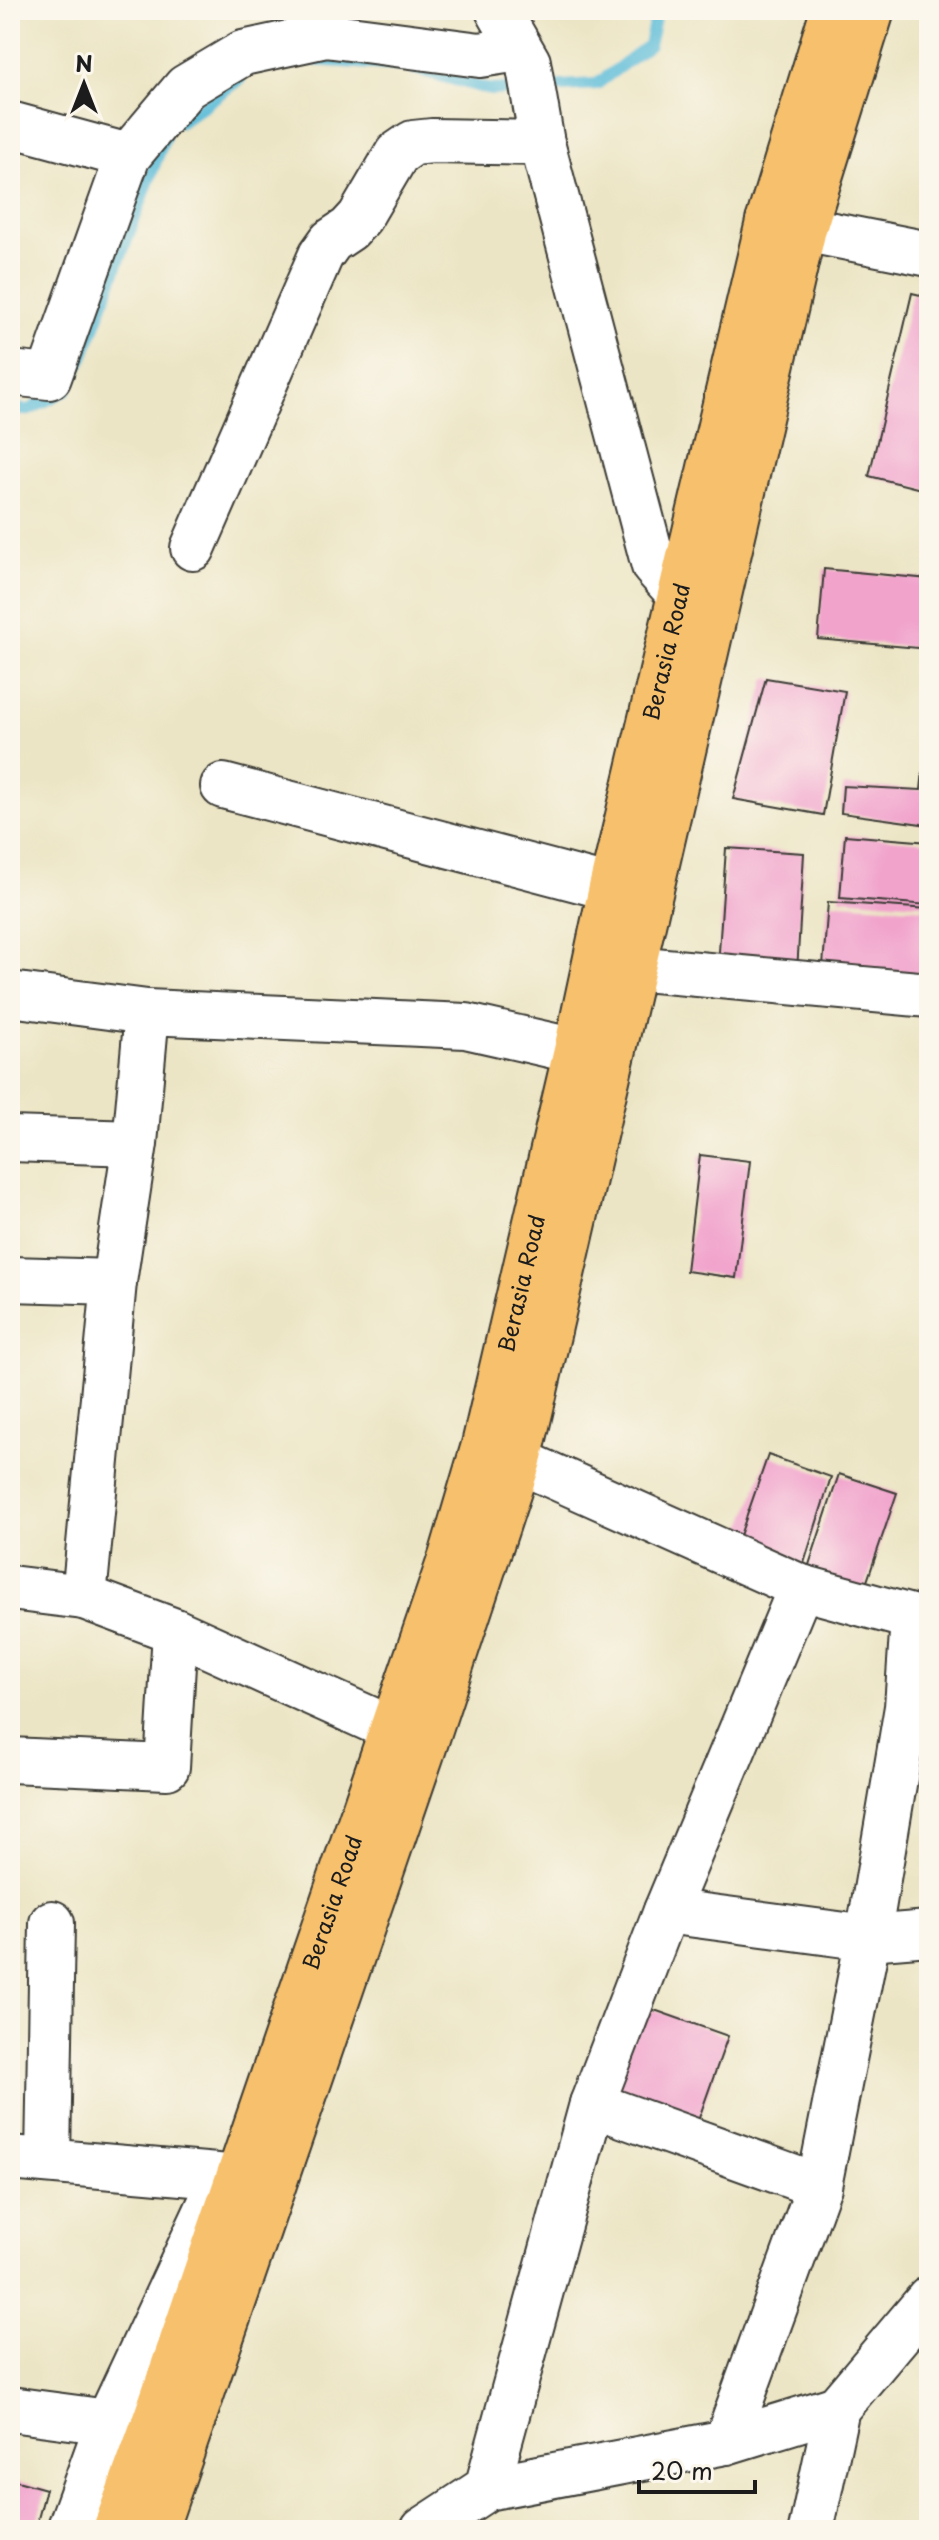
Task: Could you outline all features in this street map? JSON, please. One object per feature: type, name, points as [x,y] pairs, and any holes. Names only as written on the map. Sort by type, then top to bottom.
[{"type":"main road","name":"Berasia Road","points":[[115,2530],[408,1738],[451,1557],[501,1452],[786,225],[833,10]]},
{"type":"main road","name":"Berasia Road","points":[[501,1452],[576,1051],[615,962],[611,888],[680,595],[786,225],[872,10]]},
{"type":"main road","name":"Berasia Road","points":[[155,2530],[244,2179]]},
{"type":"street","points":[[498,10],[523,56],[654,566],[680,595]]},
{"type":"street","points":[[10,373],[49,377],[128,156],[186,87],[243,53],[326,35],[480,55],[523,56]]},
{"type":"street","points":[[10,124],[128,156]]},
{"type":"street","points":[[193,548],[321,255],[331,241],[360,217],[397,154],[413,143],[540,130]]},
{"type":"street","points":[[786,225],[928,251]]},
{"type":"street","points":[[223,786],[611,888]]},
{"type":"street","points":[[615,962],[929,995]]},
{"type":"street","points":[[10,994],[147,1012],[466,1026],[576,1051]]},
{"type":"street","points":[[84,1597],[114,1282],[135,1143],[147,1012]]},
{"type":"street","points":[[10,1139],[135,1143]]},
{"type":"street","points":[[10,1279],[114,1282]]},
{"type":"street","points":[[501,1452],[801,1587],[921,1620],[918,1712],[868,1938],[819,2186],[726,2442]]},
{"type":"street","points":[[487,2488],[592,2104],[666,1911],[801,1587]]},
{"type":"street","points":[[10,1588],[84,1597],[175,1631],[408,1738]]},
{"type":"street","points":[[10,1760],[167,1767],[175,1631]]},
{"type":"street","points":[[666,1911],[868,1938],[929,1933]]},
{"type":"street","points":[[52,1923],[29,2159],[244,2179],[108,2422],[69,2530]]},
{"type":"street","points":[[592,2104],[819,2186]]},
{"type":"street","points":[[811,2530],[837,2408],[929,2299]]},
{"type":"street","points":[[423,2530],[487,2488],[726,2442],[837,2408]]},
{"type":"street","points":[[10,2409],[108,2422]]},
{"type":"building","points":[[912,293],[929,297],[929,491],[869,476]]},
{"type":"building","points":[[824,569],[929,579],[929,649],[818,639]]},
{"type":"building","points":[[766,678],[845,691],[823,815],[733,799]]},
{"type":"building","points":[[924,761],[929,762],[929,825],[841,813],[843,786],[921,790]]},
{"type":"building","points":[[845,835],[929,842],[929,905],[840,898]]},
{"type":"building","points":[[726,848],[804,853],[797,972],[718,967]]},
{"type":"building","points":[[828,902],[929,909],[929,974],[823,966]]},
{"type":"building","points":[[700,1155],[750,1161],[736,1278],[686,1271]]},
{"type":"building","points":[[768,1455],[831,1477],[799,1579],[735,1550]]},
{"type":"building","points":[[839,1474],[897,1493],[861,1599],[804,1580]]},
{"type":"building","points":[[643,2006],[728,2036],[694,2132],[608,2101]]},
{"type":"building","points":[[10,2479],[46,2489],[35,2530],[10,2530]]},
{"type":"waterway","points":[[299,59],[405,66],[491,90],[597,84],[649,45],[657,10]]},
{"type":"waterway","points":[[181,122],[240,79]]},
{"type":"waterway","points":[[10,409],[29,410],[66,390],[84,355],[165,137]]}]
